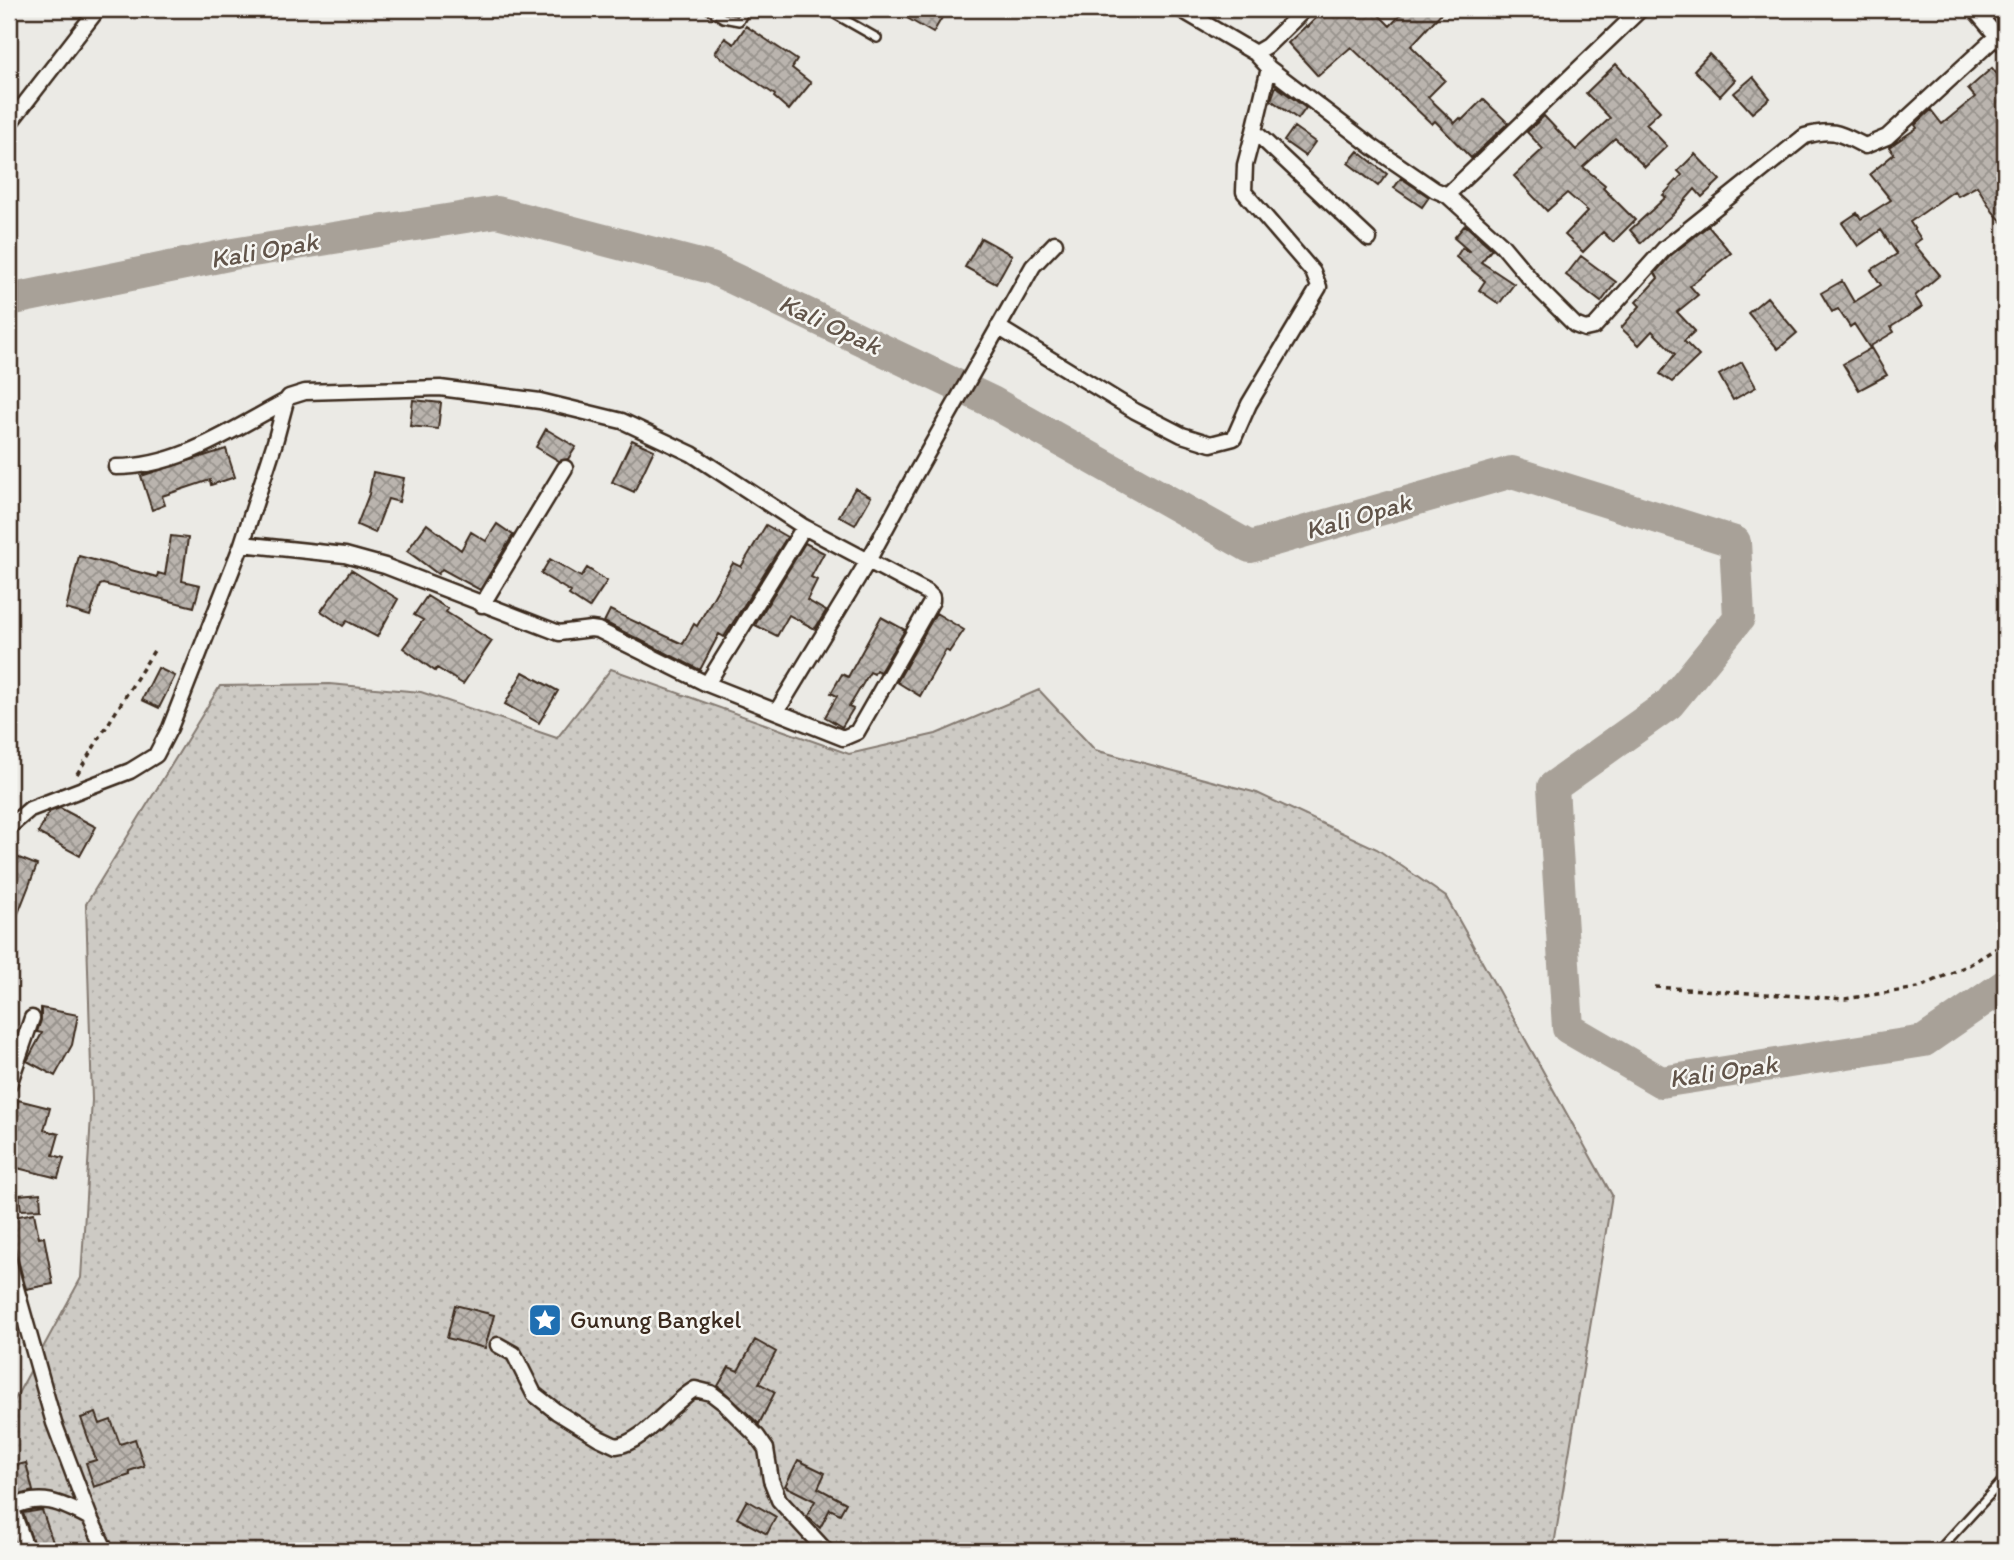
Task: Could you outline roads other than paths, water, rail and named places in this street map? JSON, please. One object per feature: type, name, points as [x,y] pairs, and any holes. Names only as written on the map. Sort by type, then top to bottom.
[{"type":"street","points":[[9,124],[98,9]]},
{"type":"street","points":[[1180,9],[1255,53],[1269,68],[1374,148],[1435,190],[1447,195],[1502,244],[1537,287],[1575,325],[1585,329],[1594,327],[1664,249],[1805,136],[1825,130],[1865,146],[1887,137],[2003,38],[1974,9]]},
{"type":"street","points":[[1255,53],[1267,46],[1305,9]]},
{"type":"street","points":[[1447,195],[1641,9]]},
{"type":"street","points":[[998,327],[1135,411],[1182,435],[1211,444],[1234,438],[1249,404],[1319,287],[1313,272],[1244,192],[1245,165],[1269,68]]},
{"type":"street","points":[[1254,131],[1369,239]]},
{"type":"street","points":[[777,710],[869,561],[1033,266],[1055,243]]},
{"type":"street","points":[[116,467],[135,467],[165,461],[204,447],[289,397],[305,392],[440,388],[540,401],[622,421],[661,438],[728,476],[804,527],[927,592],[932,601],[857,732],[843,738],[707,684],[598,630],[591,628],[559,633],[385,566],[345,555],[242,544]]},
{"type":"street","points":[[9,827],[30,809],[130,771],[156,755],[170,728],[242,544],[286,401]]},
{"type":"street","points":[[482,605],[565,468]]},
{"type":"street","points":[[707,684],[804,527]]},
{"type":"street","points":[[9,1085],[32,1018]]},
{"type":"street","points":[[9,1263],[54,1423],[90,1518],[106,1551]]},
{"type":"street","points":[[498,1345],[513,1354],[534,1394],[557,1412],[616,1446],[631,1441],[681,1396],[695,1389],[711,1393],[757,1436],[766,1449],[779,1500],[826,1551]]},
{"type":"street","points":[[27,1551],[10,1508],[41,1499],[66,1505],[90,1518]]},
{"type":"lane","points":[[709,9],[731,21],[739,21],[746,9]]},
{"type":"lane","points":[[826,9],[877,38]]},
{"type":"lane","points":[[1938,1551],[2005,1478]]},
{"type":"waterway","name":"Kali Opak","points":[[9,300],[233,254],[497,212],[711,268],[992,402],[1250,547],[1512,472],[1735,542],[1739,618],[1669,704],[1553,787],[1568,1028],[1661,1082],[1924,1041],[2005,985]]},
{"type":"place","name":"Gunung Bangkel","points":[[545,1320]]}]
